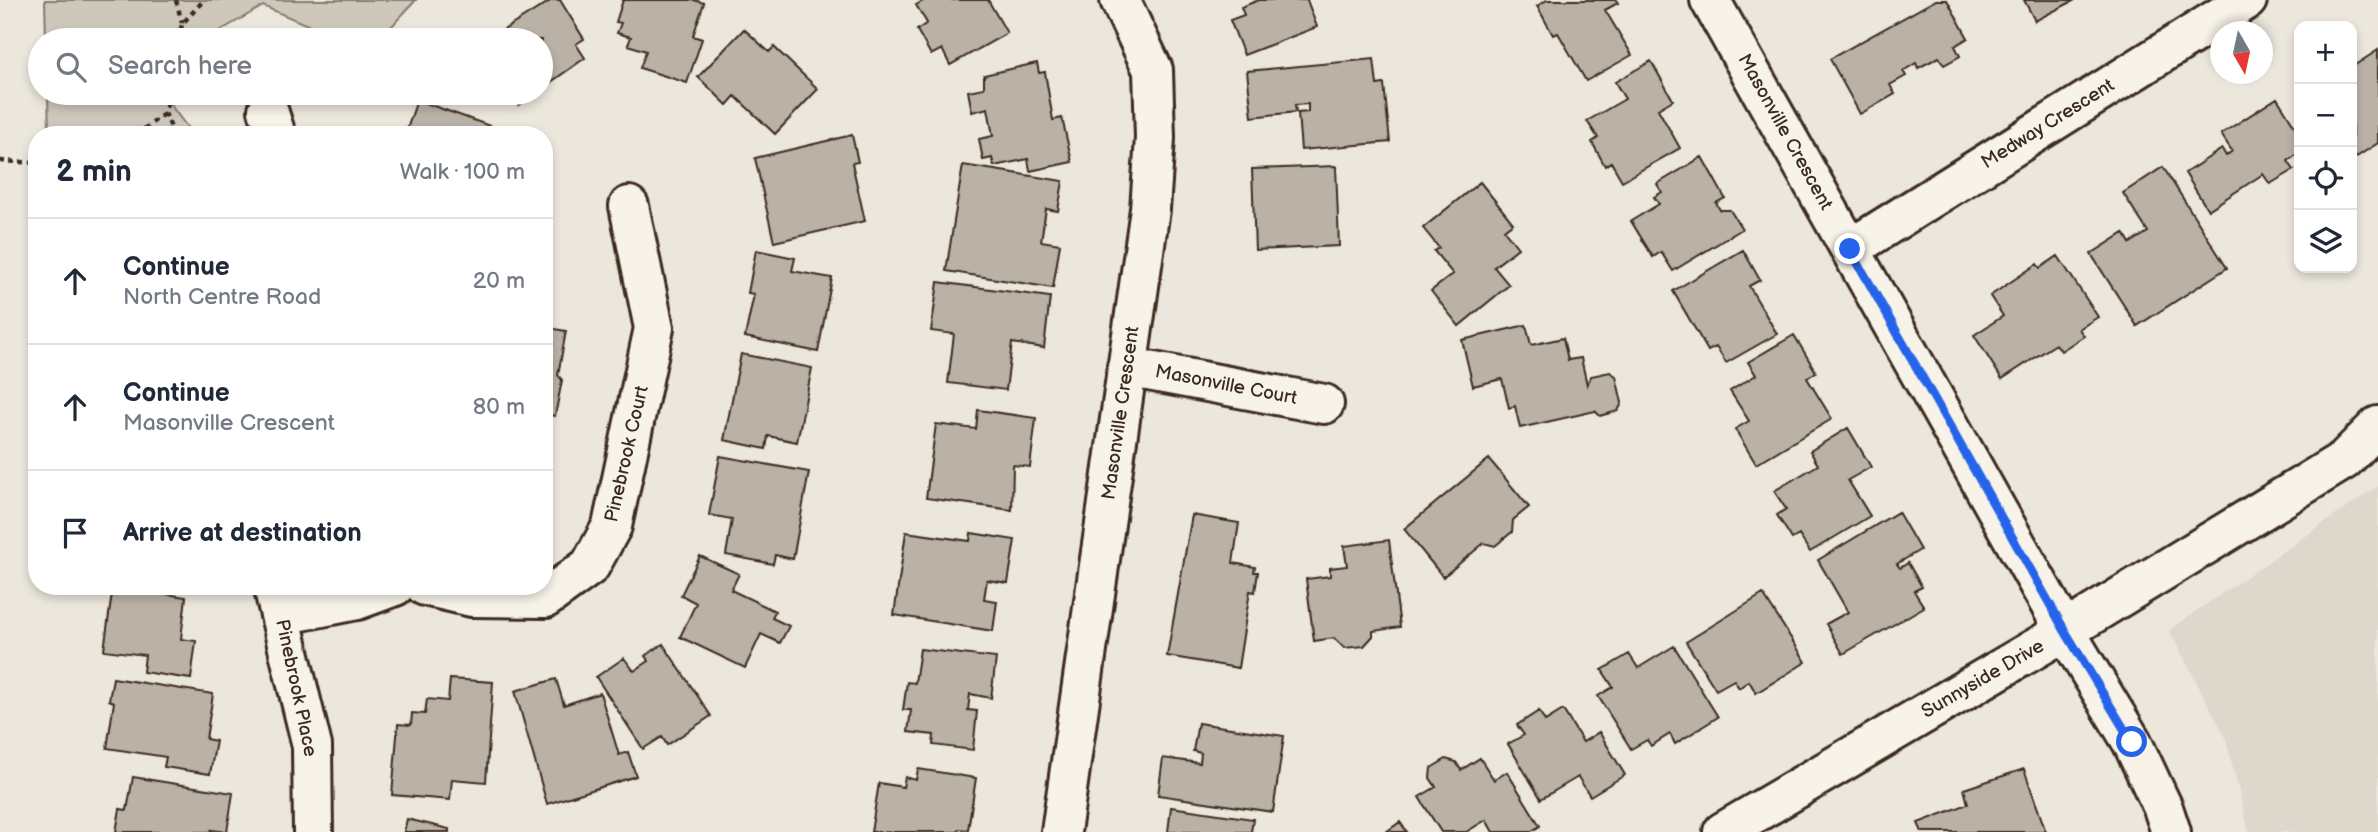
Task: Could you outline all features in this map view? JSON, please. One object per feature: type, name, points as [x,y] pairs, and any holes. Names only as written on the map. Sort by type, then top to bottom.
[{"type":"street","name":"Masonville Crescent","points":[[1061,832],[1150,209],[1155,138],[1153,70],[1120,0]]},
{"type":"street","name":"Masonville Crescent","points":[[1710,0],[2065,631],[2132,742],[2163,808],[2171,832]]},
{"type":"street","name":"Medway Crescent","points":[[1850,249],[2246,0]]},
{"type":"street","name":"Pinebrook Court","points":[[553,593],[590,566],[612,526],[654,328],[629,206]]},
{"type":"street","name":"Masonville Court","points":[[1128,367],[1324,404]]},
{"type":"street","name":"Sunnyside Drive","points":[[1723,832],[2065,631],[2344,460],[2378,426]]},
{"type":"street","points":[[277,601],[357,600],[371,595]]},
{"type":"street","name":"Pinebrook Court","points":[[463,595],[546,598],[550,595]]},
{"type":"street","name":"Pinebrook Place","points":[[277,601],[312,746],[313,832]]},
{"type":"path","points":[[176,0],[181,28]]},
{"type":"path","points":[[182,24],[204,0]]},
{"type":"path","points":[[147,126],[164,113],[166,105]]},
{"type":"path","points":[[164,113],[170,126]]},
{"type":"path","points":[[0,161],[28,163]]},
{"type":"shaded area","points":[[45,0],[416,0],[390,28],[315,28],[263,6],[225,28],[46,28]]},
{"type":"shaded area","points":[[48,105],[170,105],[186,126],[49,126]]},
{"type":"shaded area","points":[[2378,486],[2378,832],[2249,832],[2225,736],[2169,630]]},
{"type":"building","points":[[552,0],[560,0],[584,39],[576,44],[585,58],[553,81],[553,28],[507,28]]},
{"type":"building","points":[[623,0],[694,0],[704,3],[693,36],[702,39],[687,83],[640,68],[646,51],[628,45],[631,37],[617,33],[621,23],[616,22]]},
{"type":"building","points":[[925,0],[988,0],[1007,33],[950,65],[942,49],[931,55],[917,30],[927,23],[916,5]]},
{"type":"building","points":[[1259,0],[1307,0],[1317,27],[1244,55],[1230,20],[1244,15],[1241,7]]},
{"type":"building","points":[[1547,0],[1616,0],[1618,3],[1605,10],[1632,55],[1586,81],[1558,33],[1553,35],[1537,6]]},
{"type":"building","points":[[1936,0],[1947,0],[1968,38],[1955,46],[1960,56],[1944,65],[1939,57],[1918,68],[1916,63],[1903,71],[1906,76],[1890,85],[1895,94],[1860,114],[1830,59]]},
{"type":"building","points":[[2024,0],[2075,0],[2035,21]]},
{"type":"building","points":[[744,29],[769,52],[774,47],[818,89],[775,134],[735,96],[727,105],[698,77]]},
{"type":"building","points":[[2378,50],[2378,143],[2357,157],[2357,84],[2357,64]]},
{"type":"building","points":[[1374,59],[1377,85],[1384,84],[1390,142],[1301,150],[1298,113],[1308,112],[1308,104],[1295,105],[1296,112],[1252,117],[1247,71]]},
{"type":"building","points":[[1651,61],[1673,100],[1658,109],[1680,148],[1622,181],[1611,162],[1605,166],[1592,142],[1598,138],[1587,121],[1625,99],[1615,82]]},
{"type":"building","points":[[1037,63],[1039,73],[1045,72],[1053,120],[1062,118],[1072,162],[1030,171],[1028,159],[994,166],[992,158],[983,160],[979,139],[993,136],[988,108],[972,112],[968,91],[984,88],[984,75]]},
{"type":"building","points":[[2277,98],[2294,125],[2294,157],[2288,161],[2294,170],[2270,184],[2263,174],[2208,210],[2185,173],[2222,149],[2226,156],[2232,151],[2221,134]]},
{"type":"building","points":[[415,105],[431,105],[490,126],[408,126]]},
{"type":"building","points":[[852,135],[858,162],[852,163],[865,221],[774,242],[755,158]]},
{"type":"building","points":[[1702,157],[1725,198],[1716,203],[1720,210],[1730,210],[1742,229],[1673,271],[1661,252],[1653,257],[1631,221],[1659,204],[1654,197],[1662,192],[1657,184]]},
{"type":"building","points":[[963,165],[1063,181],[1058,211],[1046,209],[1041,241],[1060,244],[1053,288],[946,271]]},
{"type":"building","points":[[1336,166],[1339,246],[1255,250],[1252,169]]},
{"type":"building","points":[[2163,167],[2227,268],[2137,326],[2091,254],[2124,233],[2130,243],[2148,232],[2123,193]]},
{"type":"building","points":[[1480,182],[1513,223],[1504,230],[1518,248],[1494,267],[1509,285],[1459,326],[1431,291],[1453,274],[1434,251],[1439,248],[1423,228]]},
{"type":"building","points":[[756,250],[795,258],[792,271],[832,278],[818,352],[745,337],[754,294],[748,293]]},
{"type":"building","points":[[1743,250],[1760,280],[1749,286],[1777,334],[1726,363],[1716,347],[1708,351],[1673,291]]},
{"type":"building","points":[[2058,256],[2098,317],[2079,329],[2084,336],[2061,351],[2056,344],[2002,379],[1974,335],[2003,316],[1990,296],[2037,264],[2040,268]]},
{"type":"building","points":[[938,282],[1050,297],[1044,348],[1012,343],[1006,390],[948,383],[954,334],[931,331]]},
{"type":"building","points":[[1526,325],[1531,345],[1563,338],[1568,360],[1581,358],[1587,385],[1591,376],[1610,372],[1616,376],[1622,403],[1618,411],[1600,416],[1595,411],[1520,428],[1515,406],[1509,408],[1502,379],[1473,386],[1462,340]]},
{"type":"building","points":[[553,329],[566,331],[558,375],[562,380],[555,416]]},
{"type":"building","points":[[1794,335],[1816,372],[1807,378],[1832,419],[1756,464],[1735,429],[1749,421],[1730,391],[1756,375],[1748,362]]},
{"type":"building","points":[[741,354],[812,368],[797,442],[768,436],[766,449],[724,440]]},
{"type":"building","points":[[978,410],[1036,418],[1030,467],[1013,465],[1012,510],[926,498],[936,424],[976,429]]},
{"type":"building","points":[[1848,428],[1871,467],[1848,480],[1870,516],[1810,552],[1799,535],[1792,539],[1777,515],[1786,509],[1774,491],[1818,465],[1810,451]]},
{"type":"building","points":[[720,456],[809,472],[793,559],[775,555],[773,564],[726,555],[732,519],[709,515]]},
{"type":"building","points":[[1489,459],[1529,507],[1513,520],[1512,532],[1495,546],[1484,543],[1443,577],[1404,529]]},
{"type":"building","points":[[1898,512],[1920,550],[1897,564],[1900,568],[1908,563],[1922,587],[1914,591],[1924,607],[1843,654],[1826,624],[1848,612],[1818,560]]},
{"type":"building","points":[[1192,515],[1239,523],[1233,563],[1255,567],[1254,572],[1258,572],[1255,592],[1250,591],[1238,668],[1167,656]]},
{"type":"building","points":[[906,532],[970,541],[971,533],[1015,540],[1008,583],[987,580],[984,599],[997,601],[993,631],[894,615]]},
{"type":"building","points":[[1389,540],[1400,627],[1373,631],[1373,636],[1364,646],[1344,648],[1334,638],[1314,641],[1306,579],[1330,576],[1330,568],[1347,566],[1344,546]]},
{"type":"building","points":[[700,556],[739,574],[731,590],[775,611],[772,618],[789,626],[780,643],[761,634],[745,668],[680,637],[696,603],[681,595]]},
{"type":"building","points":[[1763,594],[1806,662],[1756,693],[1749,681],[1739,688],[1734,680],[1716,690],[1686,642]]},
{"type":"building","points":[[112,595],[186,597],[181,639],[196,641],[191,679],[143,672],[145,655],[104,650]]},
{"type":"building","points":[[663,644],[711,716],[667,745],[662,737],[643,749],[596,677],[624,658],[634,671],[649,661],[645,656]]},
{"type":"building","points":[[1674,646],[1718,717],[1675,744],[1670,734],[1651,746],[1647,740],[1631,749],[1598,696],[1613,687],[1602,670],[1629,654],[1638,668]]},
{"type":"building","points":[[920,649],[996,658],[991,698],[970,694],[968,710],[977,711],[973,750],[933,745],[934,735],[908,732],[911,710],[903,710],[907,682],[915,683]]},
{"type":"building","points":[[113,678],[213,694],[206,739],[216,741],[210,774],[164,767],[166,757],[107,748],[114,702],[109,700]]},
{"type":"building","points":[[450,679],[493,682],[486,782],[452,779],[450,800],[392,795],[398,724],[411,725],[412,713],[425,714],[427,699],[448,701]]},
{"type":"building","points":[[556,679],[564,705],[600,693],[619,755],[628,752],[636,776],[547,804],[515,691]]},
{"type":"building","points":[[1563,710],[1583,742],[1599,732],[1625,775],[1590,796],[1578,777],[1541,799],[1508,744],[1524,735],[1517,725],[1539,711],[1545,721]]},
{"type":"building","points":[[1198,723],[1284,736],[1273,812],[1158,795],[1163,758],[1200,763],[1201,753],[1193,751]]},
{"type":"building","points":[[1480,758],[1494,780],[1507,772],[1540,826],[1530,832],[1493,832],[1486,820],[1466,832],[1441,832],[1419,797],[1436,787],[1430,778],[1431,768],[1446,759],[1456,762],[1461,770]]},
{"type":"building","points":[[918,769],[976,778],[968,830],[871,832],[879,783],[903,787],[905,777],[916,780]]},
{"type":"building","points":[[2024,769],[2046,832],[1922,832],[1918,823],[1968,804],[1964,789]]},
{"type":"building","points":[[133,777],[233,793],[227,832],[116,832],[120,809],[127,810]]},
{"type":"building","points":[[1171,807],[1253,819],[1251,832],[1168,832]]},
{"type":"building","points":[[407,819],[449,829],[449,832],[404,832]]},
{"type":"building","points":[[1400,822],[1407,832],[1386,832]]},
{"type":"route","points":[[1850,249],[2065,631],[2132,742]]}]
